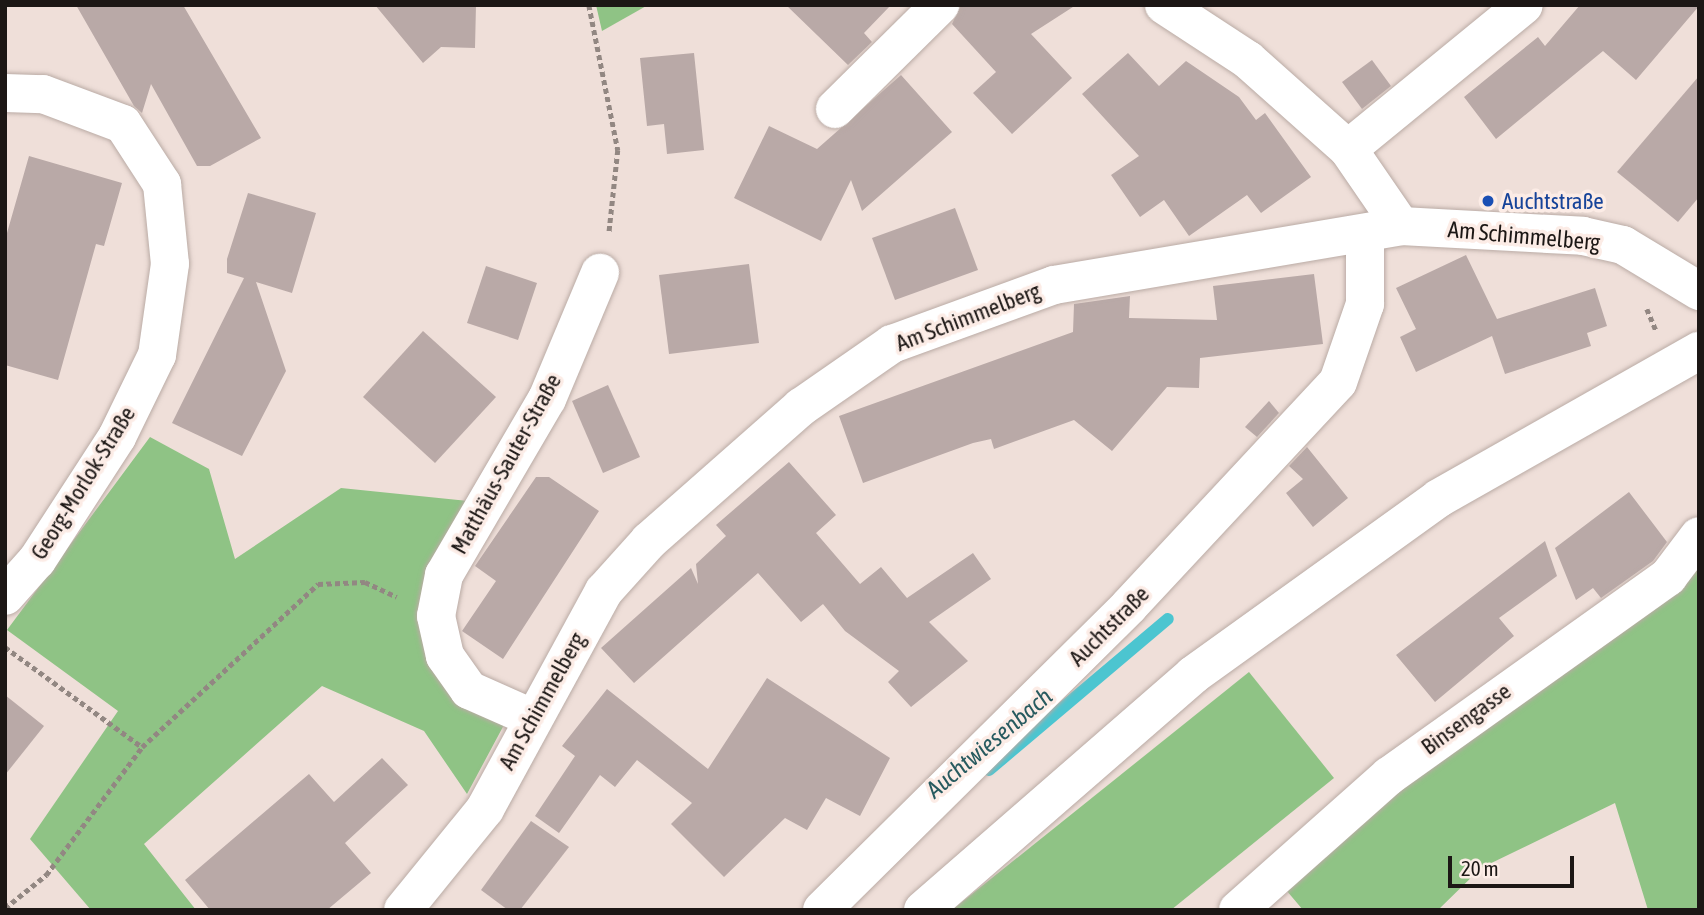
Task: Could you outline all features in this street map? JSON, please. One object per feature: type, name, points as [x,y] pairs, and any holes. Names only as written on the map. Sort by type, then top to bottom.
[{"type":"street","points":[[835,109],[940,5]]},
{"type":"street","points":[[1164,5],[1248,60],[1348,149],[1383,230]]},
{"type":"street","points":[[1348,149],[1524,5]]},
{"type":"street","name":"Georg-Morlok-Straße","points":[[5,93],[43,94],[123,124],[162,184],[170,264],[157,355],[117,437],[37,560],[5,596]]},
{"type":"street","name":"Am Schimmelberg","points":[[403,910],[485,809],[530,717],[604,591],[649,541],[801,407],[892,344],[1054,285],[1383,230],[1583,236],[1623,245],[1699,292]]},
{"type":"street","name":"Auchtstraße","points":[[821,910],[1139,596],[1338,382],[1365,304],[1383,230]]},
{"type":"street","name":"Matthäus-Sauter-Straße","points":[[530,717],[469,690],[445,656],[436,616],[444,575],[547,399],[600,273]]},
{"type":"street","points":[[922,910],[1193,675],[1439,498],[1684,359]]},
{"type":"street","name":"Binsengasse","points":[[1238,910],[1389,776],[1668,577],[1699,536]]},
{"type":"path","points":[[589,5],[618,150],[615,207],[600,273]]},
{"type":"path","points":[[1623,245],[1684,359]]},
{"type":"path","points":[[5,908],[46,875],[142,747],[318,584],[365,582],[436,616]]},
{"type":"path","points":[[5,647],[142,747]]},
{"type":"green space","points":[[596,5],[648,5],[602,31]]},
{"type":"green space","points":[[150,437],[209,469],[235,559],[341,488],[468,501],[422,624],[505,723],[467,794],[424,731],[322,686],[144,844],[196,910],[91,910],[30,839],[118,711],[7,630]]},
{"type":"green space","points":[[1699,567],[1699,910],[1648,910],[1615,803],[1481,868],[1438,910],[1303,910],[1281,884],[1400,775]]},
{"type":"green space","points":[[1249,672],[1334,778],[1171,910],[952,910]]},
{"type":"building","points":[[76,5],[183,5],[261,138],[210,166],[197,166],[151,84],[142,113],[134,106]]},
{"type":"building","points":[[375,5],[476,5],[475,48],[441,47],[423,63]]},
{"type":"building","points":[[786,5],[891,5],[864,33],[872,42],[848,65]]},
{"type":"building","points":[[961,5],[1076,5],[1031,34],[1072,78],[1012,134],[973,93],[996,72],[952,24]]},
{"type":"building","points":[[1580,5],[1699,6],[1636,80],[1603,51],[1496,139],[1464,97],[1538,37],[1545,46]]},
{"type":"building","points":[[694,53],[704,150],[667,154],[664,124],[647,126],[640,58]]},
{"type":"building","points":[[1128,53],[1159,86],[1186,61],[1239,97],[1256,120],[1265,113],[1311,177],[1261,213],[1247,195],[1189,236],[1164,200],[1140,217],[1111,175],[1139,156],[1082,94]]},
{"type":"building","points":[[1372,60],[1391,86],[1362,109],[1342,82]]},
{"type":"building","points":[[901,75],[952,132],[862,211],[851,180],[821,241],[734,198],[769,126],[817,149]]},
{"type":"building","points":[[1699,76],[1699,197],[1678,222],[1617,172]]},
{"type":"building","points":[[29,156],[122,183],[104,246],[96,244],[58,380],[5,365],[5,240]]},
{"type":"building","points":[[248,193],[316,213],[292,293],[256,282],[286,371],[242,456],[172,423],[244,278],[227,273],[227,259]]},
{"type":"building","points":[[955,208],[978,270],[895,300],[872,238]]},
{"type":"building","points":[[1466,255],[1497,319],[1595,288],[1607,326],[1587,333],[1591,346],[1505,374],[1492,336],[1416,372],[1400,337],[1416,329],[1396,288]]},
{"type":"building","points":[[749,264],[759,343],[669,354],[659,275]]},
{"type":"building","points":[[486,266],[537,283],[518,340],[467,323]]},
{"type":"building","points":[[1314,274],[1323,344],[1200,358],[1199,388],[1167,387],[1112,451],[1074,420],[994,449],[991,439],[973,443],[863,483],[839,416],[1073,332],[1074,304],[1130,296],[1129,318],[1217,320],[1213,286]]},
{"type":"building","points":[[423,331],[496,397],[435,463],[363,397]]},
{"type":"building","points":[[608,385],[640,457],[603,473],[572,401]]},
{"type":"building","points":[[1269,401],[1279,413],[1257,437],[1245,427]]},
{"type":"building","points":[[1307,447],[1348,498],[1313,527],[1286,493],[1303,479],[1289,466]]},
{"type":"building","points":[[789,462],[836,515],[816,533],[860,584],[881,567],[907,598],[973,553],[991,579],[929,622],[968,661],[911,707],[888,682],[899,671],[845,631],[823,604],[801,622],[758,573],[634,683],[601,648],[691,568],[698,584],[696,564],[726,536],[716,525]]},
{"type":"building","points":[[536,477],[549,477],[599,511],[503,659],[462,631],[496,581],[475,566]]},
{"type":"building","points":[[1629,492],[1667,542],[1653,561],[1601,598],[1593,588],[1576,600],[1555,548]]},
{"type":"building","points":[[1545,541],[1557,576],[1499,618],[1514,636],[1435,702],[1396,655]]},
{"type":"building","points":[[767,678],[890,758],[860,816],[826,798],[807,830],[785,818],[724,877],[671,824],[692,803],[637,760],[615,787],[600,775],[559,833],[535,816],[575,756],[562,746],[607,689],[708,769]]},
{"type":"building","points":[[5,695],[44,726],[5,775]]},
{"type":"building","points":[[382,758],[408,785],[345,843],[371,873],[327,910],[210,910],[185,880],[309,774],[334,802]]},
{"type":"building","points":[[531,821],[569,847],[520,910],[508,910],[481,890]]},
{"type":"waterway","name":"Auchtwiesenbach","points":[[989,770],[1168,619]]},
{"type":"place","name":"Auchtstraße","points":[[1488,201]]}]
